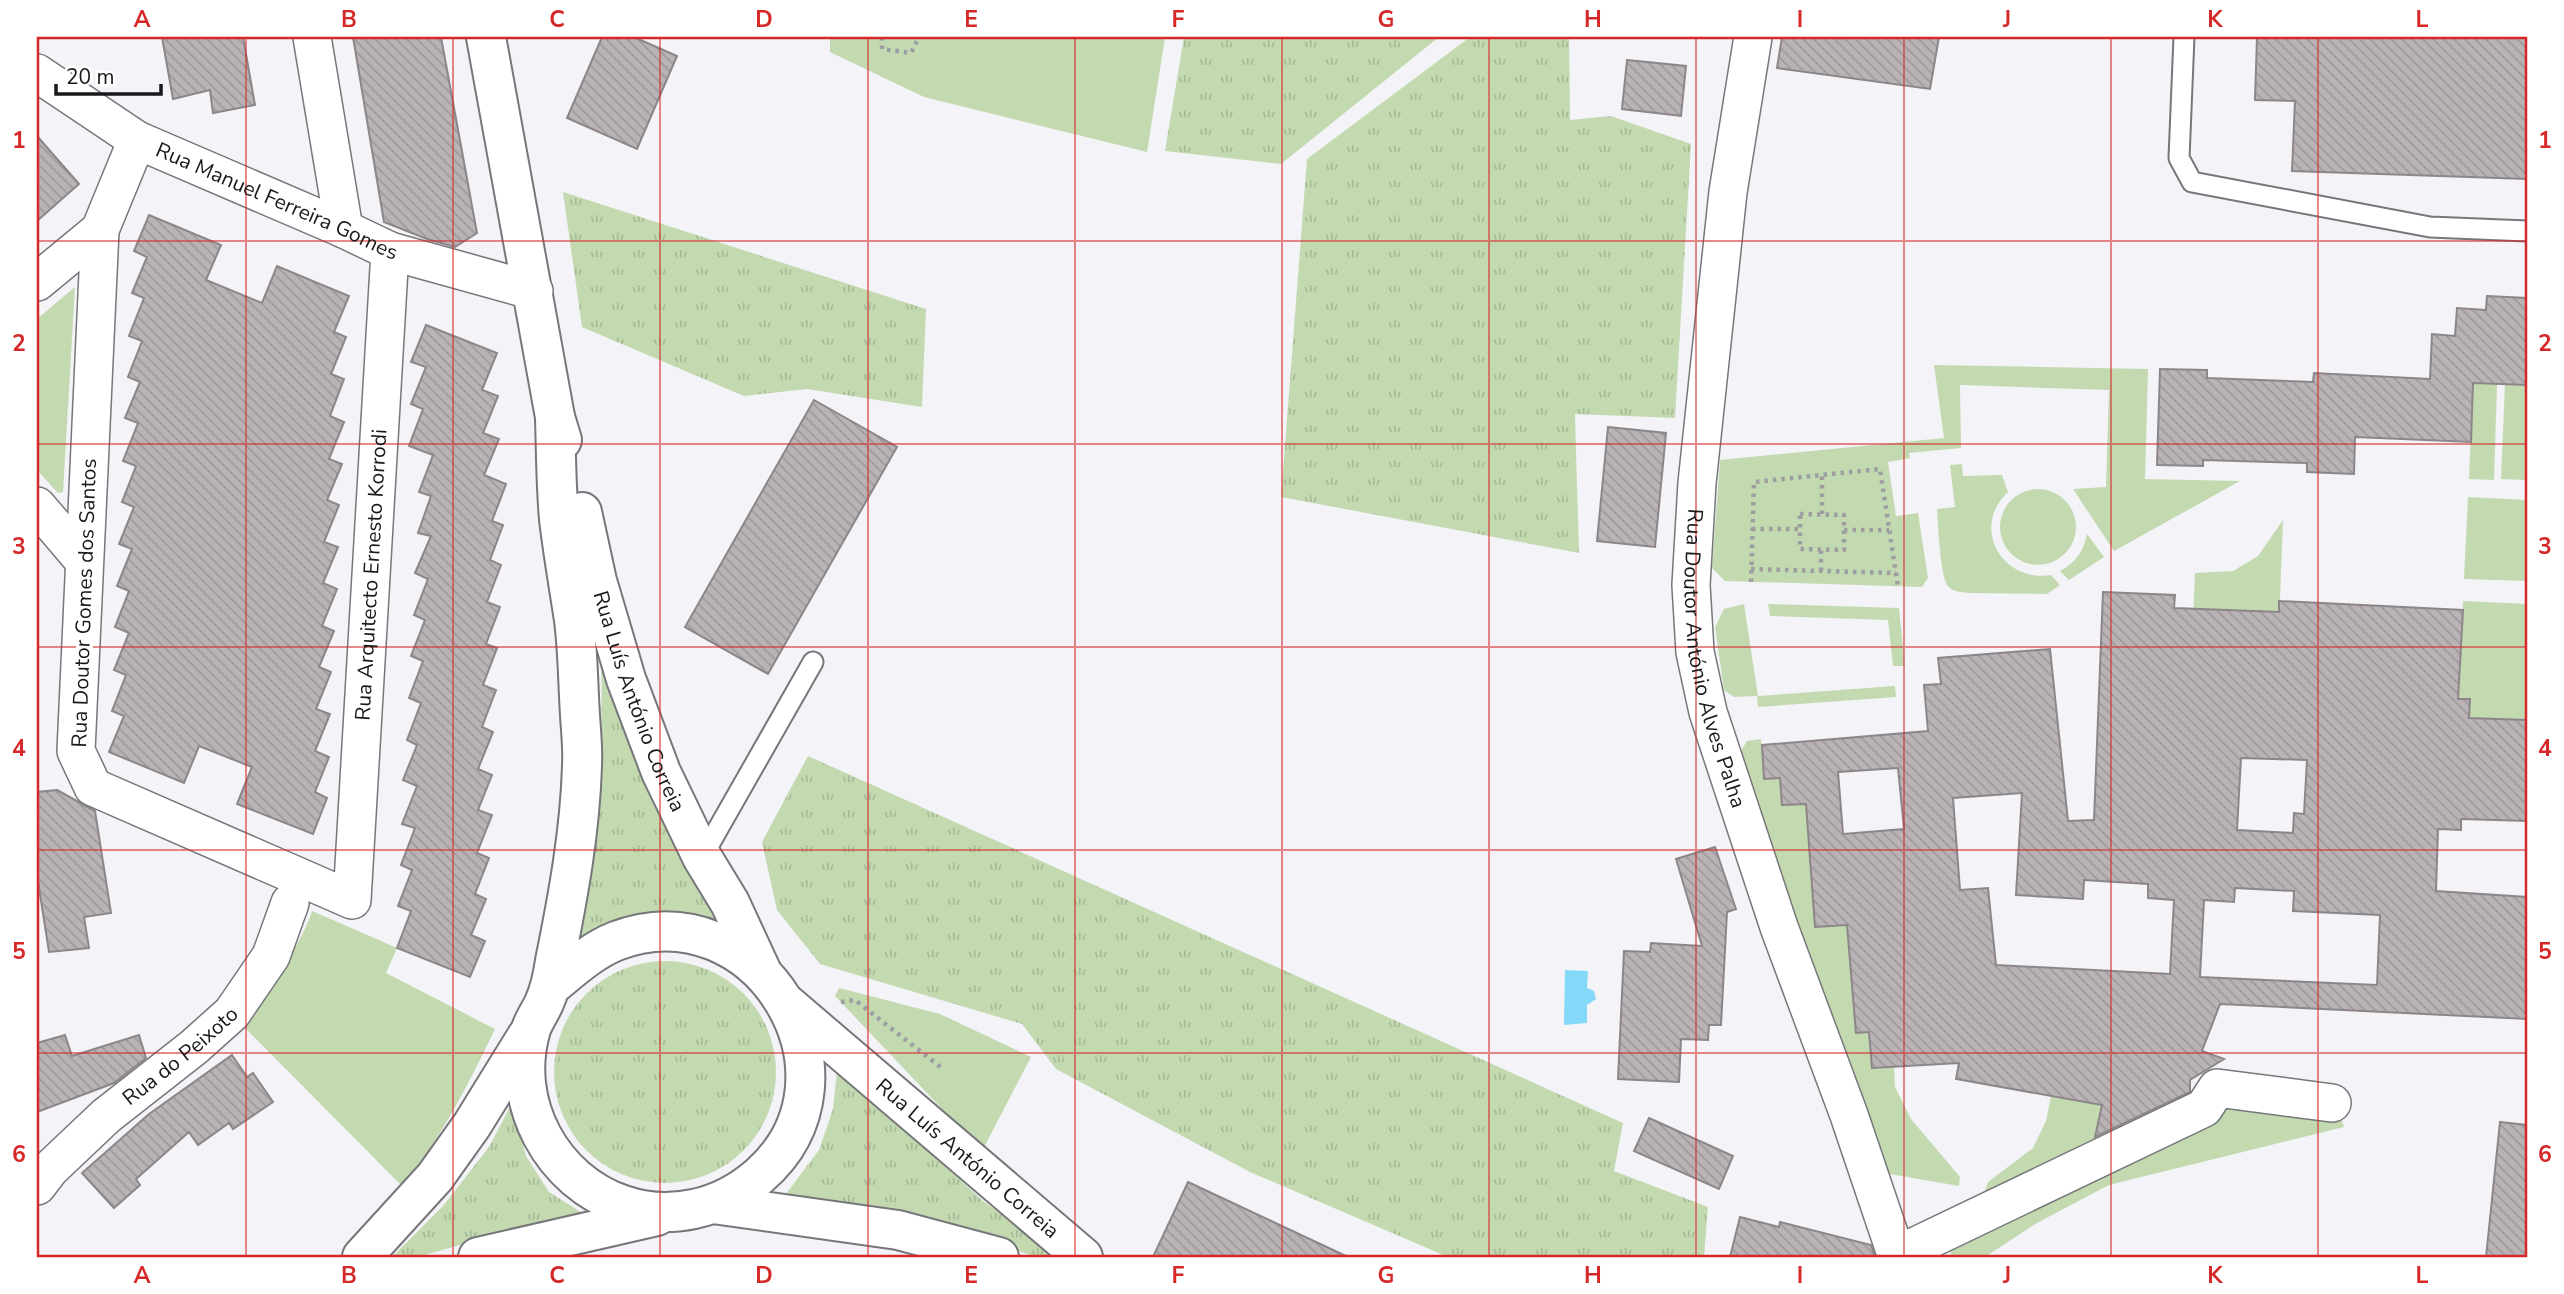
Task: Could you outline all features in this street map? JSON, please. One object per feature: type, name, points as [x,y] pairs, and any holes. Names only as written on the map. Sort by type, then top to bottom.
[{"type":"street","points":[[312,37],[344,229]]},
{"type":"street","name":"Rua Luís António Correia","points":[[486,37],[555,417],[559,519],[575,625],[583,764],[575,860],[550,986],[531,1029]]},
{"type":"street","name":"Rua Doutor António Alves Palha","points":[[1753,37],[1728,192],[1696,483],[1691,585],[1695,652],[1708,712],[1779,927],[1849,1115],[1897,1256]]},
{"type":"street","name":"Rua Manuel Ferreira Gomes","points":[[37,73],[137,140],[390,251],[534,291]]},
{"type":"street","name":"Rua Doutor Gomes dos Santos","points":[[137,140],[100,230],[76,751],[93,788],[352,900]]},
{"type":"street","points":[[37,282],[100,230]]},
{"type":"street","name":"Rua Arquitecto Ernesto Korrodi","points":[[352,900],[390,251]]},
{"type":"street","name":"Rua Luís António Correia","points":[[555,417],[579,496],[597,581],[626,679],[661,772],[702,857],[730,903],[761,970]]},
{"type":"street","points":[[37,506],[84,561]]},
{"type":"street","name":"Rua do Peixoto","points":[[37,1186],[50,1169],[106,1116],[194,1047],[232,1013],[271,956],[290,903]]},
{"type":"street","points":[[478,1257],[713,1204],[742,1190],[762,1174],[781,1151],[795,1127],[803,1099],[805,1067],[800,1036],[788,1005],[761,970],[740,954],[707,938],[661,932],[633,936],[591,954],[550,986]]},
{"type":"street","name":"Rua Luís António Correia","points":[[788,1005],[1083,1257]]},
{"type":"street","points":[[531,1029],[527,1052],[527,1088],[542,1137],[553,1155],[584,1186],[604,1199],[637,1210],[670,1212]]},
{"type":"street","points":[[362,1257],[435,1177],[472,1125],[531,1029]]},
{"type":"street","points":[[1897,1256],[2204,1108],[2217,1087],[2332,1103]]},
{"type":"street","points":[[713,1204],[898,1230],[999,1257]]},
{"type":"lane","points":[[2184,37],[2179,158],[2192,183],[2430,228],[2527,231]]},
{"type":"lane","points":[[702,857],[813,662]]},
{"type":"path","points":[[882,37],[882,49],[911,53],[919,37]]},
{"type":"path","points":[[1751,582],[1754,482],[1880,470],[1898,587]]},
{"type":"path","points":[[1822,475],[1822,514]]},
{"type":"path","points":[[1800,514],[1844,514],[1844,550],[1800,549],[1800,529],[1800,514]]},
{"type":"path","points":[[1752,529],[1800,529]]},
{"type":"path","points":[[1844,530],[1889,530]]},
{"type":"path","points":[[1821,550],[1821,571]]},
{"type":"path","points":[[1751,569],[1896,573]]},
{"type":"path","points":[[830,1004],[855,1000],[943,1069]]},
{"type":"green space","points":[[830,37],[1165,37],[1147,152],[924,97],[830,52]]},
{"type":"green space","points":[[1184,37],[1439,37],[1281,164],[1165,151]]},
{"type":"green space","points":[[1470,37],[1569,37],[1570,120],[1611,116],[1691,144],[1675,418],[1575,414],[1579,553],[1281,497],[1307,159]]},
{"type":"green space","points":[[563,192],[926,309],[922,407],[807,389],[744,396],[582,327]]},
{"type":"green space","points":[[75,287],[63,492],[58,493],[37,470],[37,319]]},
{"type":"green space","points":[[1934,365],[2148,369],[2145,479],[2240,481],[2114,551],[2073,489],[2106,487],[2109,390],[1960,385],[1961,448],[1909,453],[1910,458],[1888,462],[1896,516],[1918,513],[1928,578],[1922,587],[1725,581],[1712,568],[1720,460],[1944,438]]},
{"type":"green space","points":[[2473,382],[2497,384],[2494,480],[2469,479]]},
{"type":"green space","points":[[2505,384],[2527,385],[2527,480],[2501,479]]},
{"type":"green space","points":[[1962,464],[1963,476],[2002,475],[2008,492],[1997,506],[1992,521],[1992,536],[1997,550],[2018,570],[2034,575],[2051,575],[2060,585],[2047,594],[1969,593],[1955,591],[1948,586],[1941,561],[1937,509],[1955,507],[1950,465]]},
{"type":"green space","points":[[2038,489],[2052,492],[2065,500],[2073,513],[2076,527],[2073,541],[2065,554],[2052,562],[2038,565],[2024,562],[2011,554],[2003,541],[2000,527],[2003,513],[2011,500],[2024,492]]},
{"type":"green space","points":[[2468,497],[2527,500],[2527,581],[2464,579]]},
{"type":"green space","points":[[2283,520],[2279,625],[2193,621],[2195,573],[2233,571],[2258,556]]},
{"type":"green space","points":[[2087,534],[2104,557],[2069,580],[2060,571],[2078,556]]},
{"type":"green space","points":[[2463,601],[2527,604],[2527,720],[2469,718],[2470,700],[2458,699]]},
{"type":"green space","points":[[1744,604],[1758,696],[1895,686],[1896,697],[1758,707],[1757,696],[1734,697],[1724,690],[1715,627],[1724,609]]},
{"type":"green space","points":[[1768,604],[1899,608],[1905,666],[1893,666],[1888,620],[1770,616]]},
{"type":"green space","points":[[601,635],[729,922],[700,916],[653,915],[578,945],[592,869],[599,791]]},
{"type":"green space","points":[[1761,739],[1764,779],[1780,778],[1783,805],[1806,804],[1815,927],[1847,925],[1856,1033],[1869,1032],[1872,1068],[1894,1066],[1895,1087],[1911,1119],[1960,1177],[1959,1186],[1884,1173],[1742,763],[1742,749],[1747,741]]},
{"type":"green space","points":[[808,756],[1623,1123],[1614,1171],[1708,1207],[1704,1257],[1448,1257],[1250,1172],[1056,1069],[1022,1024],[820,964],[777,910],[762,842]]},
{"type":"green space","points":[[312,911],[397,948],[386,973],[495,1029],[441,1130],[402,1186],[239,1022],[290,955]]},
{"type":"green space","points":[[665,961],[687,963],[717,974],[735,986],[751,1002],[763,1020],[771,1040],[776,1072],[774,1094],[763,1124],[751,1142],[735,1158],[717,1170],[697,1178],[665,1183],[643,1181],[613,1170],[595,1158],[579,1142],[567,1124],[559,1104],[554,1072],[556,1050],[567,1020],[579,1002],[595,986],[613,974],[633,966]]},
{"type":"green space","points":[[839,988],[940,1014],[1031,1057],[982,1151],[835,996]]},
{"type":"green space","points":[[838,1062],[871,1098],[983,1201],[1062,1257],[1036,1257],[1007,1247],[780,1202],[819,1150],[833,1109]]},
{"type":"green space","points":[[2055,1076],[2105,1086],[2091,1158],[2014,1196],[1985,1191],[1988,1182],[2033,1148],[2046,1121]]},
{"type":"green space","points":[[512,1103],[526,1156],[549,1192],[587,1216],[484,1238],[418,1257],[392,1257],[443,1206],[489,1147]]},
{"type":"green space","points":[[2226,1106],[2257,1106],[2294,1117],[2340,1115],[2344,1127],[2109,1185],[2035,1224],[1985,1257],[1951,1257],[1949,1241]]},
{"type":"water","points":[[1565,970],[1588,971],[1587,988],[1594,991],[1596,999],[1587,1005],[1587,1023],[1564,1025]]},
{"type":"building","points":[[162,37],[243,37],[255,105],[213,113],[210,90],[173,99]]},
{"type":"building","points":[[353,37],[441,37],[477,233],[455,247],[384,222]]},
{"type":"building","points":[[602,37],[634,37],[677,56],[637,149],[567,118]]},
{"type":"building","points":[[1782,37],[1939,37],[1930,89],[1777,68]]},
{"type":"building","points":[[2257,37],[2527,37],[2527,179],[2292,171],[2295,101],[2255,100]]},
{"type":"building","points":[[1627,60],[1686,66],[1681,116],[1622,109]]},
{"type":"building","points":[[37,136],[79,184],[37,221]]},
{"type":"building","points":[[149,215],[221,245],[206,280],[262,303],[277,266],[349,296],[334,332],[346,337],[331,374],[344,379],[330,416],[344,422],[329,459],[342,464],[327,500],[339,505],[324,542],[338,547],[323,583],[337,589],[322,626],[334,631],[319,667],[331,672],[316,709],[330,714],[315,751],[329,757],[315,792],[327,798],[313,834],[237,804],[252,767],[199,746],[184,783],[109,752],[124,716],[112,711],[126,675],[114,670],[129,633],[115,627],[129,591],[117,586],[132,549],[119,544],[134,507],[122,502],[136,466],[123,461],[138,423],[125,418],[140,382],[128,377],[142,341],[129,336],[144,298],[132,293],[147,257],[134,251]]},
{"type":"building","points":[[2487,296],[2527,298],[2527,385],[2473,383],[2471,442],[2355,437],[2354,474],[2307,472],[2307,463],[2203,460],[2203,466],[2157,465],[2160,369],[2207,370],[2207,378],[2313,382],[2314,373],[2430,379],[2432,334],[2455,336],[2457,308],[2486,310]]},
{"type":"building","points":[[426,325],[497,353],[482,390],[498,396],[483,433],[499,439],[484,475],[506,484],[492,521],[503,525],[490,560],[501,565],[487,602],[500,607],[486,644],[497,648],[483,685],[496,690],[482,727],[493,732],[478,769],[492,775],[478,810],[492,815],[477,853],[489,858],[475,894],[486,899],[471,935],[485,941],[470,977],[397,948],[411,911],[398,906],[412,870],[401,865],[415,828],[402,824],[417,786],[403,780],[417,745],[407,740],[421,703],[409,698],[423,661],[411,656],[425,620],[414,615],[428,579],[415,573],[431,536],[418,533],[431,496],[419,492],[433,455],[409,446],[423,409],[411,404],[426,367],[411,362]]},
{"type":"building","points":[[814,400],[897,447],[768,674],[685,627]]},
{"type":"building","points":[[1608,427],[1666,433],[1655,547],[1597,541]]},
{"type":"building","points":[[2103,592],[2175,595],[2174,608],[2279,612],[2279,601],[2463,610],[2458,699],[2470,699],[2469,718],[2527,720],[2527,821],[2461,819],[2461,830],[2438,829],[2436,891],[2527,897],[2527,1019],[2220,1004],[2202,1051],[2224,1059],[2190,1080],[2190,1092],[2095,1137],[2102,1105],[1956,1079],[1959,1063],[1872,1068],[1869,1032],[1856,1033],[1847,925],[1815,927],[1806,804],[1782,805],[1780,778],[1764,779],[1762,745],[1928,731],[1924,685],[1941,684],[1938,658],[2050,649],[2068,821],[2094,820]],"holes":[[[2241,758],[2307,760],[2304,814],[2294,813],[2293,833],[2237,830]],[[1898,768],[1904,829],[1843,834],[1838,772]],[[2022,793],[2016,895],[2083,899],[2084,880],[2148,884],[2148,898],[2174,900],[2170,974],[1996,965],[1988,888],[1960,890],[1953,798]],[[2235,888],[2294,891],[2293,911],[2380,915],[2377,985],[2200,977],[2204,900],[2234,902]]]},
{"type":"building","points":[[57,790],[95,811],[111,913],[84,917],[89,948],[49,952],[37,875],[37,792]]},
{"type":"building","points":[[1715,847],[1736,909],[1727,912],[1721,1025],[1709,1025],[1708,1040],[1681,1039],[1679,1082],[1618,1079],[1624,951],[1650,952],[1651,943],[1702,946],[1676,859]]},
{"type":"building","points":[[65,1035],[72,1056],[139,1035],[146,1058],[114,1083],[37,1112],[37,1043]]},
{"type":"building","points":[[232,1055],[247,1077],[253,1073],[273,1102],[233,1129],[229,1123],[198,1145],[189,1132],[136,1179],[140,1185],[114,1208],[82,1173],[149,1114]]},
{"type":"building","points":[[1649,1118],[1733,1156],[1719,1189],[1634,1151]]},
{"type":"building","points":[[2500,1122],[2527,1125],[2527,1257],[2486,1257]]},
{"type":"building","points":[[1188,1182],[1348,1257],[1153,1257]]},
{"type":"building","points":[[1740,1217],[1779,1227],[1780,1222],[1871,1245],[1875,1257],[1730,1257]]}]
